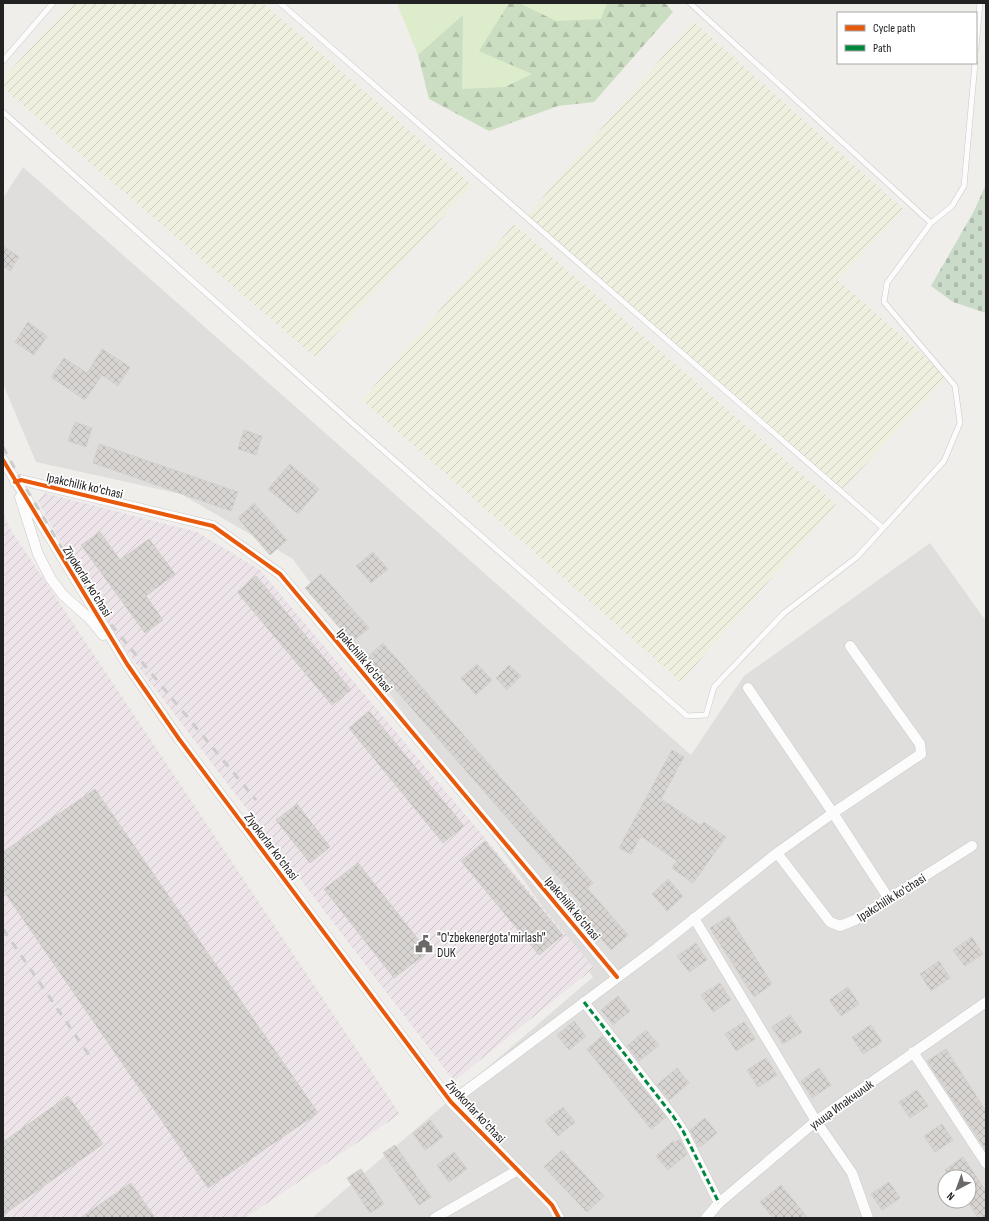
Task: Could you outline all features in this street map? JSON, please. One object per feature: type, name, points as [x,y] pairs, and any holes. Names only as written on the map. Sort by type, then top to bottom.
[{"type":"street","name":"Ziyokorlar ko'chasi","points":[[3,460],[127,664],[179,739],[451,1102],[552,1205],[559,1218]]},
{"type":"street","name":"Ipakchilik ko'chasi","points":[[15,482],[21,480],[213,526],[280,574],[618,977]]},
{"type":"street","name":"Ziyokorlar ko'chasi","points":[[15,482],[38,554],[51,579],[63,595],[90,619],[127,664]]},
{"type":"street","points":[[451,1102],[618,977],[777,852],[833,812],[921,754],[920,744],[850,646]]},
{"type":"street","points":[[748,688],[833,812],[889,899]]},
{"type":"street","name":"Ipakchilik ko'chasi","points":[[777,852],[830,922],[840,926],[855,920],[972,846]]},
{"type":"street","points":[[694,918],[816,1120],[852,1173],[868,1218]]},
{"type":"street","points":[[584,1002],[673,1116],[683,1131],[719,1203]]},
{"type":"street","name":"улица Ипакчилик","points":[[706,1218],[719,1203],[816,1120],[986,1002]]},
{"type":"street","points":[[913,1052],[986,1163]]},
{"type":"street","points":[[434,1218],[518,1170]]},
{"type":"lane","points":[[3,61],[53,3]]},
{"type":"lane","points":[[280,3],[883,528]]},
{"type":"lane","points":[[690,3],[932,223]]},
{"type":"lane","points":[[977,37],[980,3]]},
{"type":"lane","points":[[3,112],[352,423],[687,716],[706,715],[714,687],[784,613],[857,557],[944,461],[960,423],[955,386],[884,302],[887,283],[932,223],[952,206],[964,186],[975,64]]},
{"type":"shaded area","points":[[23,167],[691,755],[744,676],[930,543],[986,621],[986,1218],[312,1218],[593,977],[293,559],[181,494],[36,462],[3,384],[3,198]]},
{"type":"shaded area","points":[[45,493],[197,532],[260,570],[594,968],[454,1081],[118,640],[38,502]]},
{"type":"shaded area","points":[[3,511],[9,527],[400,1114],[245,1218],[3,1218]]},
{"type":"green space","points":[[73,3],[263,3],[472,185],[315,357],[3,88],[3,78]]},
{"type":"green space","points":[[398,3],[614,3],[608,27],[541,79],[515,96],[451,95],[453,38],[418,55]]},
{"type":"green space","points":[[509,3],[519,3],[556,21],[601,19],[607,3],[665,3],[673,12],[594,102],[558,106],[489,131],[429,99],[418,55],[463,15],[462,89],[505,87],[532,74],[479,51]]},
{"type":"green space","points":[[693,21],[903,209],[838,280],[947,376],[841,491],[526,217]]},
{"type":"green space","points":[[986,184],[986,313],[953,302],[931,286],[974,211]]},
{"type":"green space","points":[[514,224],[836,504],[681,682],[362,400]]},
{"type":"building","points":[[3,246],[19,257],[10,271],[3,266]]},
{"type":"building","points":[[28,322],[47,336],[34,355],[15,342]]},
{"type":"building","points":[[102,349],[130,367],[118,386],[102,375],[85,400],[51,377],[64,358],[87,373]]},
{"type":"building","points":[[75,422],[92,428],[86,447],[68,441]]},
{"type":"building","points":[[244,430],[262,436],[256,455],[238,449]]},
{"type":"building","points":[[99,444],[238,492],[231,511],[93,463]]},
{"type":"building","points":[[290,464],[319,489],[298,514],[268,489]]},
{"type":"building","points":[[254,503],[287,540],[270,555],[238,518]]},
{"type":"building","points":[[100,532],[120,560],[149,539],[175,574],[146,596],[163,620],[145,633],[81,545]]},
{"type":"building","points":[[373,552],[388,569],[371,583],[356,566]]},
{"type":"building","points":[[321,574],[369,628],[352,642],[305,588]]},
{"type":"building","points":[[256,576],[351,690],[332,705],[237,592]]},
{"type":"building","points":[[383,643],[593,883],[587,888],[628,935],[611,950],[577,910],[582,905],[367,657]]},
{"type":"building","points":[[477,664],[492,680],[476,695],[461,678]]},
{"type":"building","points":[[509,665],[521,676],[507,690],[496,678]]},
{"type":"building","points":[[369,711],[464,826],[443,843],[349,728]]},
{"type":"building","points":[[672,750],[684,757],[661,799],[701,826],[704,822],[726,837],[693,883],[673,869],[673,865],[677,861],[641,836],[631,854],[619,848]]},
{"type":"building","points":[[95,789],[318,1113],[208,1188],[3,890],[3,852]]},
{"type":"building","points":[[297,804],[330,847],[310,863],[276,820]]},
{"type":"building","points":[[485,841],[563,935],[539,955],[461,861]]},
{"type":"building","points":[[358,863],[428,952],[394,978],[324,889]]},
{"type":"building","points":[[668,879],[683,896],[667,911],[652,894]]},
{"type":"building","points":[[729,916],[772,984],[754,997],[710,928]]},
{"type":"building","points":[[972,937],[983,954],[965,966],[953,950]]},
{"type":"building","points":[[696,943],[707,960],[689,972],[677,956]]},
{"type":"building","points":[[939,961],[950,978],[931,991],[920,974]]},
{"type":"building","points":[[720,983],[731,1000],[713,1012],[701,995]]},
{"type":"building","points":[[848,987],[859,1004],[841,1016],[829,1000]]},
{"type":"building","points":[[618,996],[630,1011],[613,1025],[601,1010]]},
{"type":"building","points":[[790,1015],[802,1032],[783,1044],[772,1027]]},
{"type":"building","points":[[574,1021],[586,1036],[569,1050],[557,1035]]},
{"type":"building","points":[[744,1022],[755,1039],[736,1051],[725,1034]]},
{"type":"building","points":[[871,1025],[882,1042],[863,1054],[852,1037]]},
{"type":"building","points":[[646,1030],[659,1045],[639,1061],[627,1046]]},
{"type":"building","points":[[602,1036],[666,1117],[651,1129],[587,1049]]},
{"type":"building","points":[[946,1049],[986,1111],[986,1150],[927,1061]]},
{"type":"building","points":[[766,1058],[777,1075],[758,1087],[747,1070]]},
{"type":"building","points":[[677,1068],[689,1083],[669,1100],[657,1085]]},
{"type":"building","points":[[819,1068],[831,1085],[812,1098],[801,1081]]},
{"type":"building","points":[[917,1090],[928,1106],[910,1118],[899,1102]]},
{"type":"building","points":[[68,1096],[103,1144],[3,1215],[3,1142]]},
{"type":"building","points":[[563,1107],[575,1122],[558,1136],[545,1121]]},
{"type":"building","points":[[705,1118],[717,1133],[700,1147],[698,1146],[690,1130]]},
{"type":"building","points":[[430,1120],[443,1137],[425,1150],[413,1133]]},
{"type":"building","points":[[942,1124],[953,1140],[935,1152],[924,1136]]},
{"type":"building","points":[[680,1139],[687,1154],[668,1170],[656,1156],[673,1141],[674,1143]]},
{"type":"building","points":[[395,1145],[431,1197],[419,1205],[383,1153]]},
{"type":"building","points":[[562,1150],[604,1196],[587,1212],[544,1167]]},
{"type":"building","points":[[454,1152],[467,1169],[449,1182],[437,1165]]},
{"type":"building","points":[[963,1157],[971,1169],[946,1169]]},
{"type":"building","points":[[361,1169],[384,1204],[370,1213],[347,1178]]},
{"type":"building","points":[[977,1178],[986,1191],[986,1218],[978,1218],[972,1209],[977,1209]]},
{"type":"building","points":[[889,1182],[900,1198],[882,1210],[871,1194]]},
{"type":"building","points":[[131,1183],[155,1218],[80,1218]]},
{"type":"building","points":[[781,1185],[808,1218],[773,1218],[760,1202]]},
{"type":"railway","points":[[3,447],[21,480],[83,583],[108,621],[256,800]]},
{"type":"railway","points":[[3,929],[91,1058]]},
{"type":"marked path","points":[[584,1002],[673,1116],[683,1131],[719,1203]]},
{"type":"cycle path","points":[[3,460],[127,664],[179,739],[451,1102],[552,1205],[559,1218]]},
{"type":"cycle path","points":[[15,482],[21,480],[213,526],[280,574],[617,977]]},
{"type":"place","name":"\"O'zbekenergota'mirlash\" DUK","points":[[424,944]]}]
